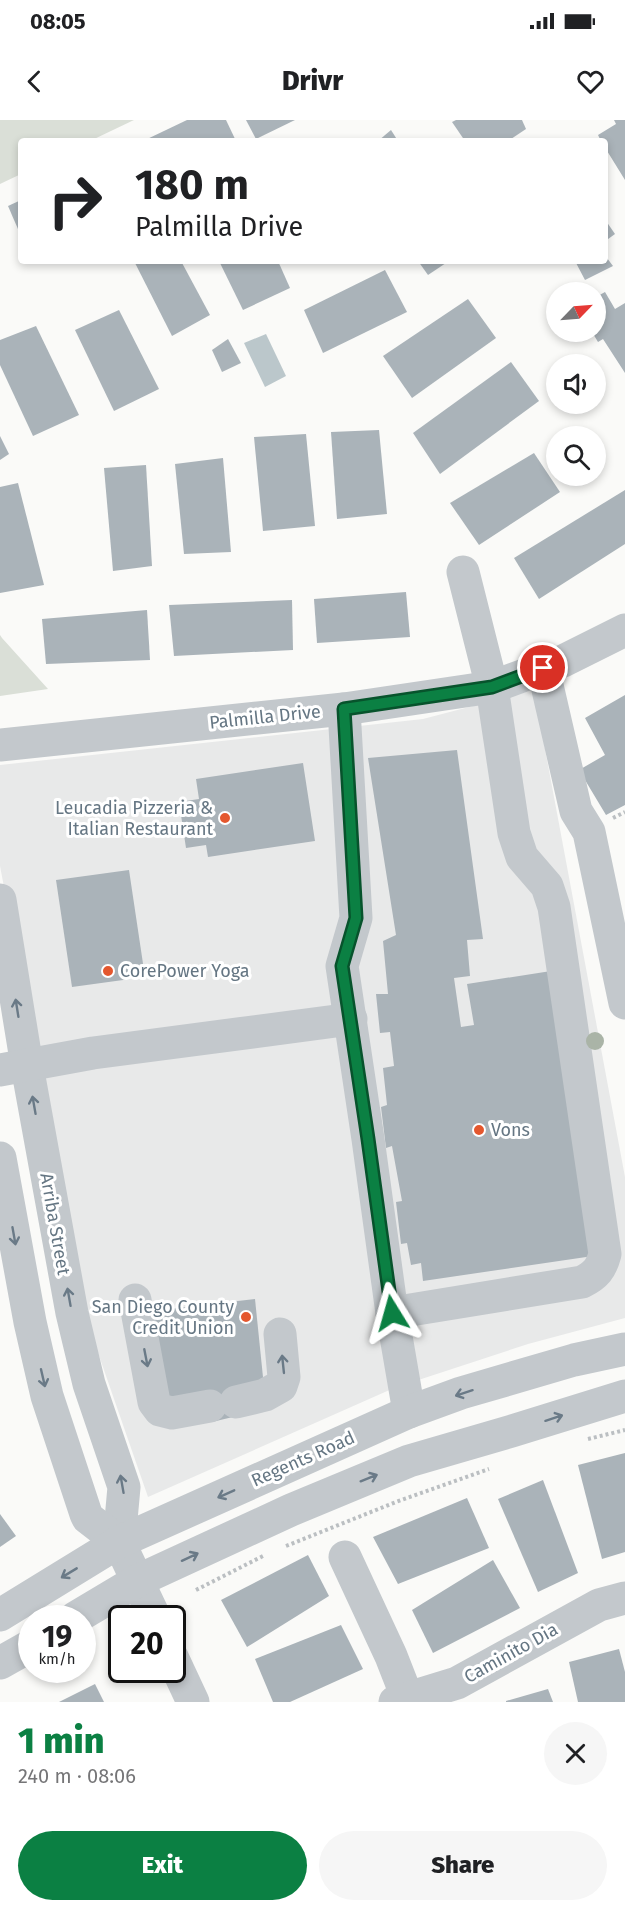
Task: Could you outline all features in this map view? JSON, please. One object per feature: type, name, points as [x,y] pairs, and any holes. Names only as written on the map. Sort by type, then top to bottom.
[{"type":"street","points":[[392,1313],[582,1282],[594,1276],[601,1267],[605,1254],[554,907],[547,885],[522,857],[514,833],[492,687],[462,572]]},
{"type":"street","name":"Palmilla Drive","points":[[0,745],[48,738],[344,709],[492,687],[563,662],[625,630]]},
{"type":"street","points":[[543,668],[576,811],[589,832],[625,1003]]},
{"type":"street","points":[[344,709],[356,918],[342,966],[392,1313],[409,1412]]},
{"type":"street","name":"Arriba Street","points":[[0,900],[13,1068],[89,1384],[124,1487],[119,1542]]},
{"type":"street","points":[[13,1068],[93,1053],[351,1019]]},
{"type":"street","name":"Arriba Street","points":[[0,1158],[30,1322],[47,1396],[88,1518],[119,1542],[148,1605]]},
{"type":"street","points":[[135,1300],[154,1402],[160,1410],[172,1413],[265,1395],[281,1386],[284,1377],[280,1334]]},
{"type":"street","name":"Regents Road","points":[[0,1615],[119,1542],[409,1412],[574,1360],[625,1349]]},
{"type":"street","points":[[96,1605],[137,1581],[291,1510],[410,1461],[625,1395]]},
{"type":"street","points":[[345,1557],[391,1656],[404,1701]]},
{"type":"street","name":"Caminito Dia","points":[[404,1701],[457,1683],[599,1605],[625,1598]]},
{"type":"street","points":[[0,1663],[18,1652]]},
{"type":"street","points":[[185,1683],[194,1702]]},
{"type":"path","points":[[584,1440],[625,1430]]},
{"type":"path","points":[[279,1548],[396,1502],[490,1469]]},
{"type":"path","points":[[196,1590],[268,1554]]},
{"type":"shaded area","points":[[0,120],[134,120],[96,138],[18,138],[18,175],[0,184]]},
{"type":"shaded area","points":[[266,334],[286,376],[265,387],[244,343]]},
{"type":"shaded area","points":[[0,635],[2,638],[48,689],[0,696]]},
{"type":"shaded area","points":[[534,690],[625,1177],[625,1318],[528,1344],[394,1388],[148,1497],[87,1321],[0,866],[0,765],[423,719]]},
{"type":"building","points":[[187,120],[226,120],[235,138],[149,138]]},
{"type":"building","points":[[246,120],[295,120],[258,138],[255,138]]},
{"type":"building","points":[[456,120],[522,120],[526,129],[512,138],[463,138],[452,122]]},
{"type":"building","points":[[614,120],[625,120],[625,180],[608,152],[608,138],[600,138],[598,135],[616,124]]},
{"type":"building","points":[[391,130],[396,138],[382,138]]},
{"type":"building","points":[[18,201],[18,229],[8,206]]},
{"type":"building","points":[[608,224],[615,234],[608,239]]},
{"type":"building","points":[[608,259],[613,266],[585,280],[577,264],[608,264]]},
{"type":"building","points":[[136,264],[183,264],[210,315],[172,336]]},
{"type":"building","points":[[220,264],[279,264],[290,288],[243,310]]},
{"type":"building","points":[[420,264],[444,264],[428,275]]},
{"type":"building","points":[[385,270],[407,312],[323,353],[304,310]]},
{"type":"building","points":[[606,294],[615,309],[625,303],[625,373],[605,342]]},
{"type":"building","points":[[468,299],[496,338],[412,398],[383,356]]},
{"type":"building","points":[[119,310],[159,389],[114,411],[75,330]]},
{"type":"building","points":[[36,326],[79,415],[33,436],[0,365],[0,340]]},
{"type":"building","points":[[228,339],[241,363],[222,372],[212,350]]},
{"type":"building","points":[[511,362],[539,401],[440,474],[413,433]]},
{"type":"building","points":[[379,430],[387,514],[337,519],[331,432]]},
{"type":"building","points":[[306,434],[315,526],[263,531],[254,437]]},
{"type":"building","points":[[0,436],[9,454],[0,460]]},
{"type":"building","points":[[534,453],[546,471],[546,486],[556,486],[560,492],[479,545],[450,503]]},
{"type":"building","points":[[223,458],[231,552],[184,554],[175,464]]},
{"type":"building","points":[[146,465],[152,566],[113,571],[104,468]]},
{"type":"building","points":[[18,483],[44,585],[0,593],[0,487]]},
{"type":"building","points":[[625,490],[625,544],[539,599],[514,558]]},
{"type":"building","points":[[406,592],[410,637],[317,643],[314,599]]},
{"type":"building","points":[[292,600],[293,650],[174,656],[169,605]]},
{"type":"building","points":[[147,610],[150,660],[46,664],[42,619]]},
{"type":"building","points":[[625,695],[625,805],[606,815],[579,770],[605,755],[585,718]]},
{"type":"building","name":"Vons","points":[[457,750],[483,939],[467,940],[470,976],[454,978],[461,1027],[474,1025],[467,984],[551,971],[593,1256],[423,1281],[421,1263],[411,1265],[407,1243],[401,1244],[396,1202],[402,1201],[392,1146],[386,1148],[381,1107],[387,1105],[383,1068],[394,1066],[390,1032],[380,1033],[376,994],[388,994],[383,941],[396,935],[368,758]]},
{"type":"building","points":[[303,763],[315,841],[208,857],[206,845],[186,848],[179,802],[199,799],[196,779]]},
{"type":"building","points":[[129,870],[145,977],[72,987],[56,880]]},
{"type":"building","points":[[255,1299],[264,1387],[237,1416],[212,1422],[164,1399],[152,1311]]},
{"type":"building","points":[[625,1453],[625,1552],[602,1559],[578,1465]]},
{"type":"building","points":[[543,1480],[578,1573],[538,1592],[498,1499]]},
{"type":"building","points":[[467,1498],[489,1548],[398,1584],[373,1537]]},
{"type":"building","points":[[0,1514],[16,1536],[0,1547]]},
{"type":"building","points":[[308,1555],[329,1596],[247,1647],[221,1600]]},
{"type":"building","points":[[493,1560],[520,1608],[433,1653],[412,1610]]},
{"type":"building","points":[[341,1625],[363,1669],[290,1702],[273,1702],[255,1659]]},
{"type":"building","points":[[619,1649],[625,1672],[625,1702],[578,1702],[569,1662]]},
{"type":"building","points":[[95,1684],[104,1702],[59,1702]]},
{"type":"building","points":[[548,1689],[553,1702],[506,1702],[506,1701]]},
{"type":"place","name":"Leucadia Pizzeria & Italian Restaurant","points":[[225,818]]},
{"type":"place","name":"CorePower Yoga","points":[[108,971]]},
{"type":"place","name":"Vons","points":[[479,1130]]},
{"type":"place","name":"San Diego County Credit Union","points":[[246,1317]]},
{"type":"route","points":[[392,1313],[342,966],[356,918],[344,709],[492,687],[543,668]]}]
